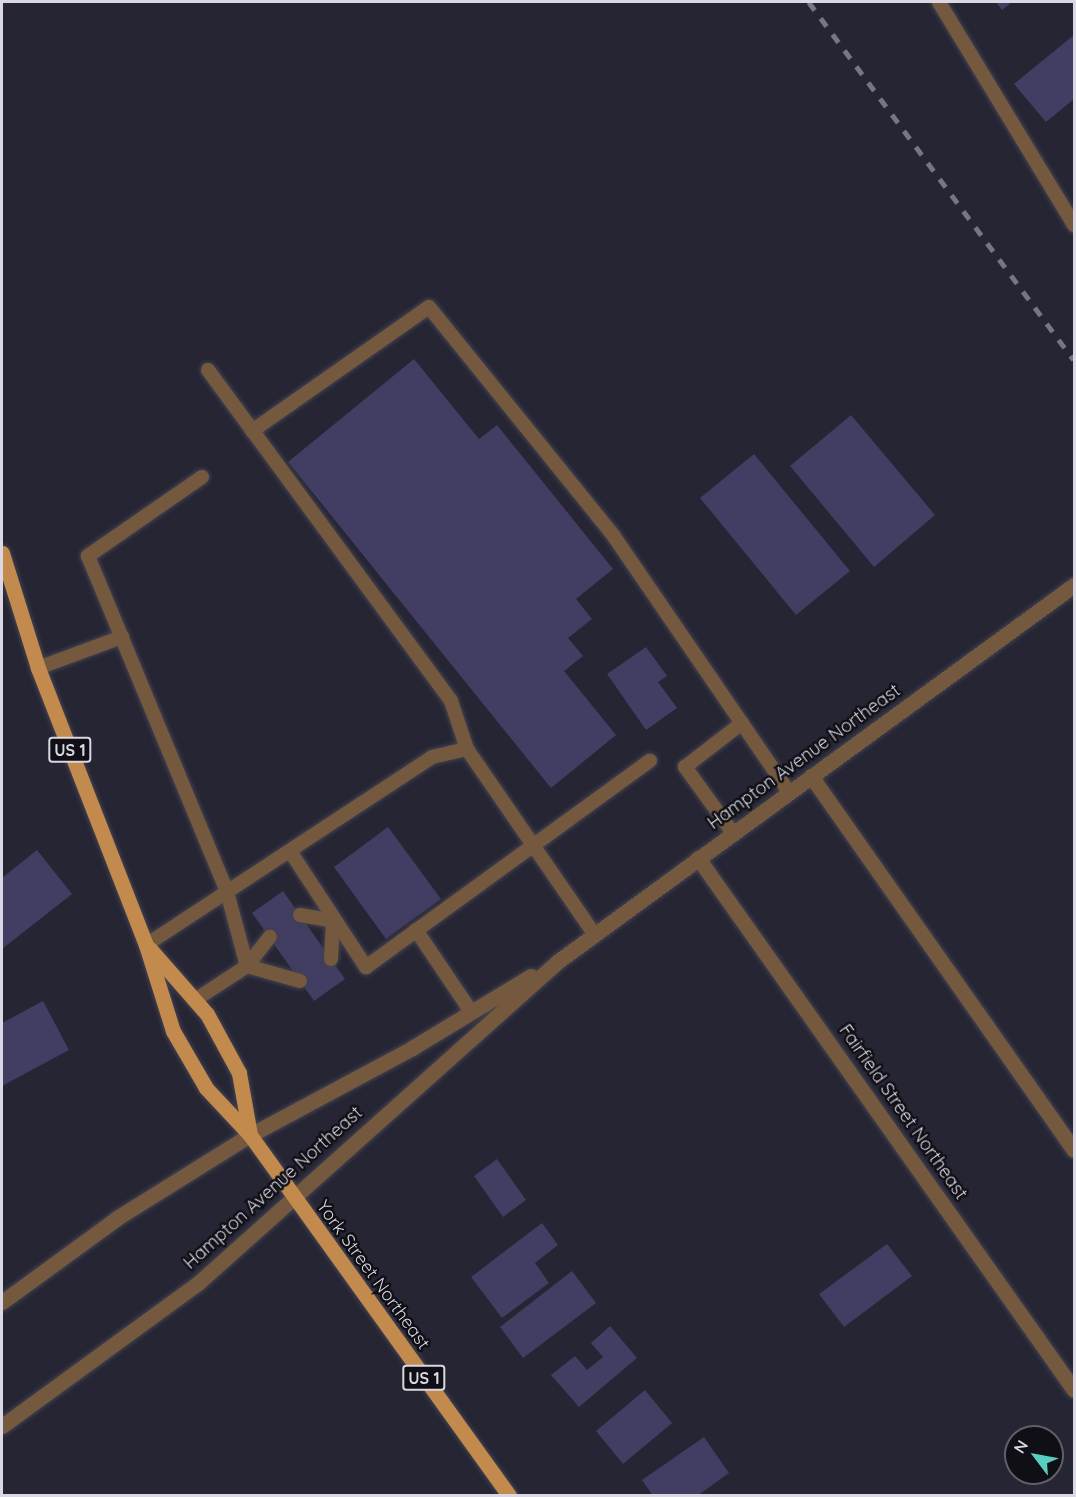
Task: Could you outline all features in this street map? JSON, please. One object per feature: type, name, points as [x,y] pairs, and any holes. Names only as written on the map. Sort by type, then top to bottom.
[{"type":"main road","name":"York Street Northeast","points":[[2,553],[38,668],[146,945],[173,1031],[206,1088],[250,1135],[292,1199],[509,1496]]},
{"type":"main road","name":"York Street Northeast","points":[[146,945],[195,1000],[239,1073],[250,1135]]},
{"type":"street","name":"Hampton Avenue Northeast","points":[[2,1426],[197,1284],[557,962],[1074,585]]},
{"type":"street","points":[[811,776],[1074,1150]]},
{"type":"street","name":"Fairfield Street Northeast","points":[[698,858],[1074,1390]]},
{"type":"street","name":"Hampton Avenue Northeast","points":[[2,1302],[117,1218],[250,1135],[412,1048],[470,1010],[557,962]]},
{"type":"lane","points":[[939,2],[1074,225]]},
{"type":"lane","points":[[252,431],[429,307],[613,535],[789,792]]},
{"type":"lane","points":[[208,370],[452,701],[467,749],[594,934]]},
{"type":"lane","points":[[202,477],[88,556],[227,892],[247,966]]},
{"type":"lane","points":[[38,668],[122,637]]},
{"type":"lane","points":[[733,833],[685,767],[742,723]]},
{"type":"lane","points":[[146,945],[432,757],[467,749]]},
{"type":"lane","points":[[290,851],[333,921],[366,967],[533,843],[650,761]]},
{"type":"lane","points":[[300,915],[333,921]]},
{"type":"lane","points":[[331,959],[333,921]]},
{"type":"lane","points":[[416,930],[470,1010]]},
{"type":"lane","points":[[195,1000],[247,966],[270,937]]},
{"type":"lane","points":[[247,966],[300,981]]},
{"type":"building","points":[[996,2],[1012,2],[1002,10]]},
{"type":"building","points":[[1074,35],[1074,99],[1046,122],[1014,84]]},
{"type":"building","points":[[414,359],[479,439],[497,425],[613,569],[576,599],[592,619],[568,638],[583,656],[564,671],[616,735],[551,788],[288,462]]},
{"type":"building","points":[[851,415],[935,515],[874,567],[790,466]]},
{"type":"building","points":[[754,454],[850,571],[796,615],[700,498]]},
{"type":"building","points":[[646,647],[667,676],[658,682],[677,708],[646,730],[607,674]]},
{"type":"building","points":[[388,827],[441,899],[386,939],[334,867]]},
{"type":"building","points":[[37,850],[72,894],[2,949],[2,878]]},
{"type":"building","points":[[283,891],[345,979],[314,1001],[252,913]]},
{"type":"building","points":[[43,1001],[69,1050],[2,1086],[2,1023]]},
{"type":"building","points":[[497,1159],[526,1200],[503,1217],[474,1176]]},
{"type":"building","points":[[542,1223],[558,1245],[535,1263],[549,1283],[502,1318],[471,1277]]},
{"type":"building","points":[[887,1244],[912,1276],[844,1327],[819,1294]]},
{"type":"building","points":[[572,1271],[596,1303],[523,1358],[500,1327]]},
{"type":"building","points":[[610,1326],[637,1358],[579,1407],[551,1375],[575,1356],[587,1370],[603,1357],[591,1343]]},
{"type":"building","points":[[645,1390],[672,1423],[623,1464],[596,1431]]},
{"type":"building","points":[[704,1437],[729,1473],[697,1496],[653,1496],[642,1480]]},
{"type":"railway","points":[[809,2],[1074,360]]}]
